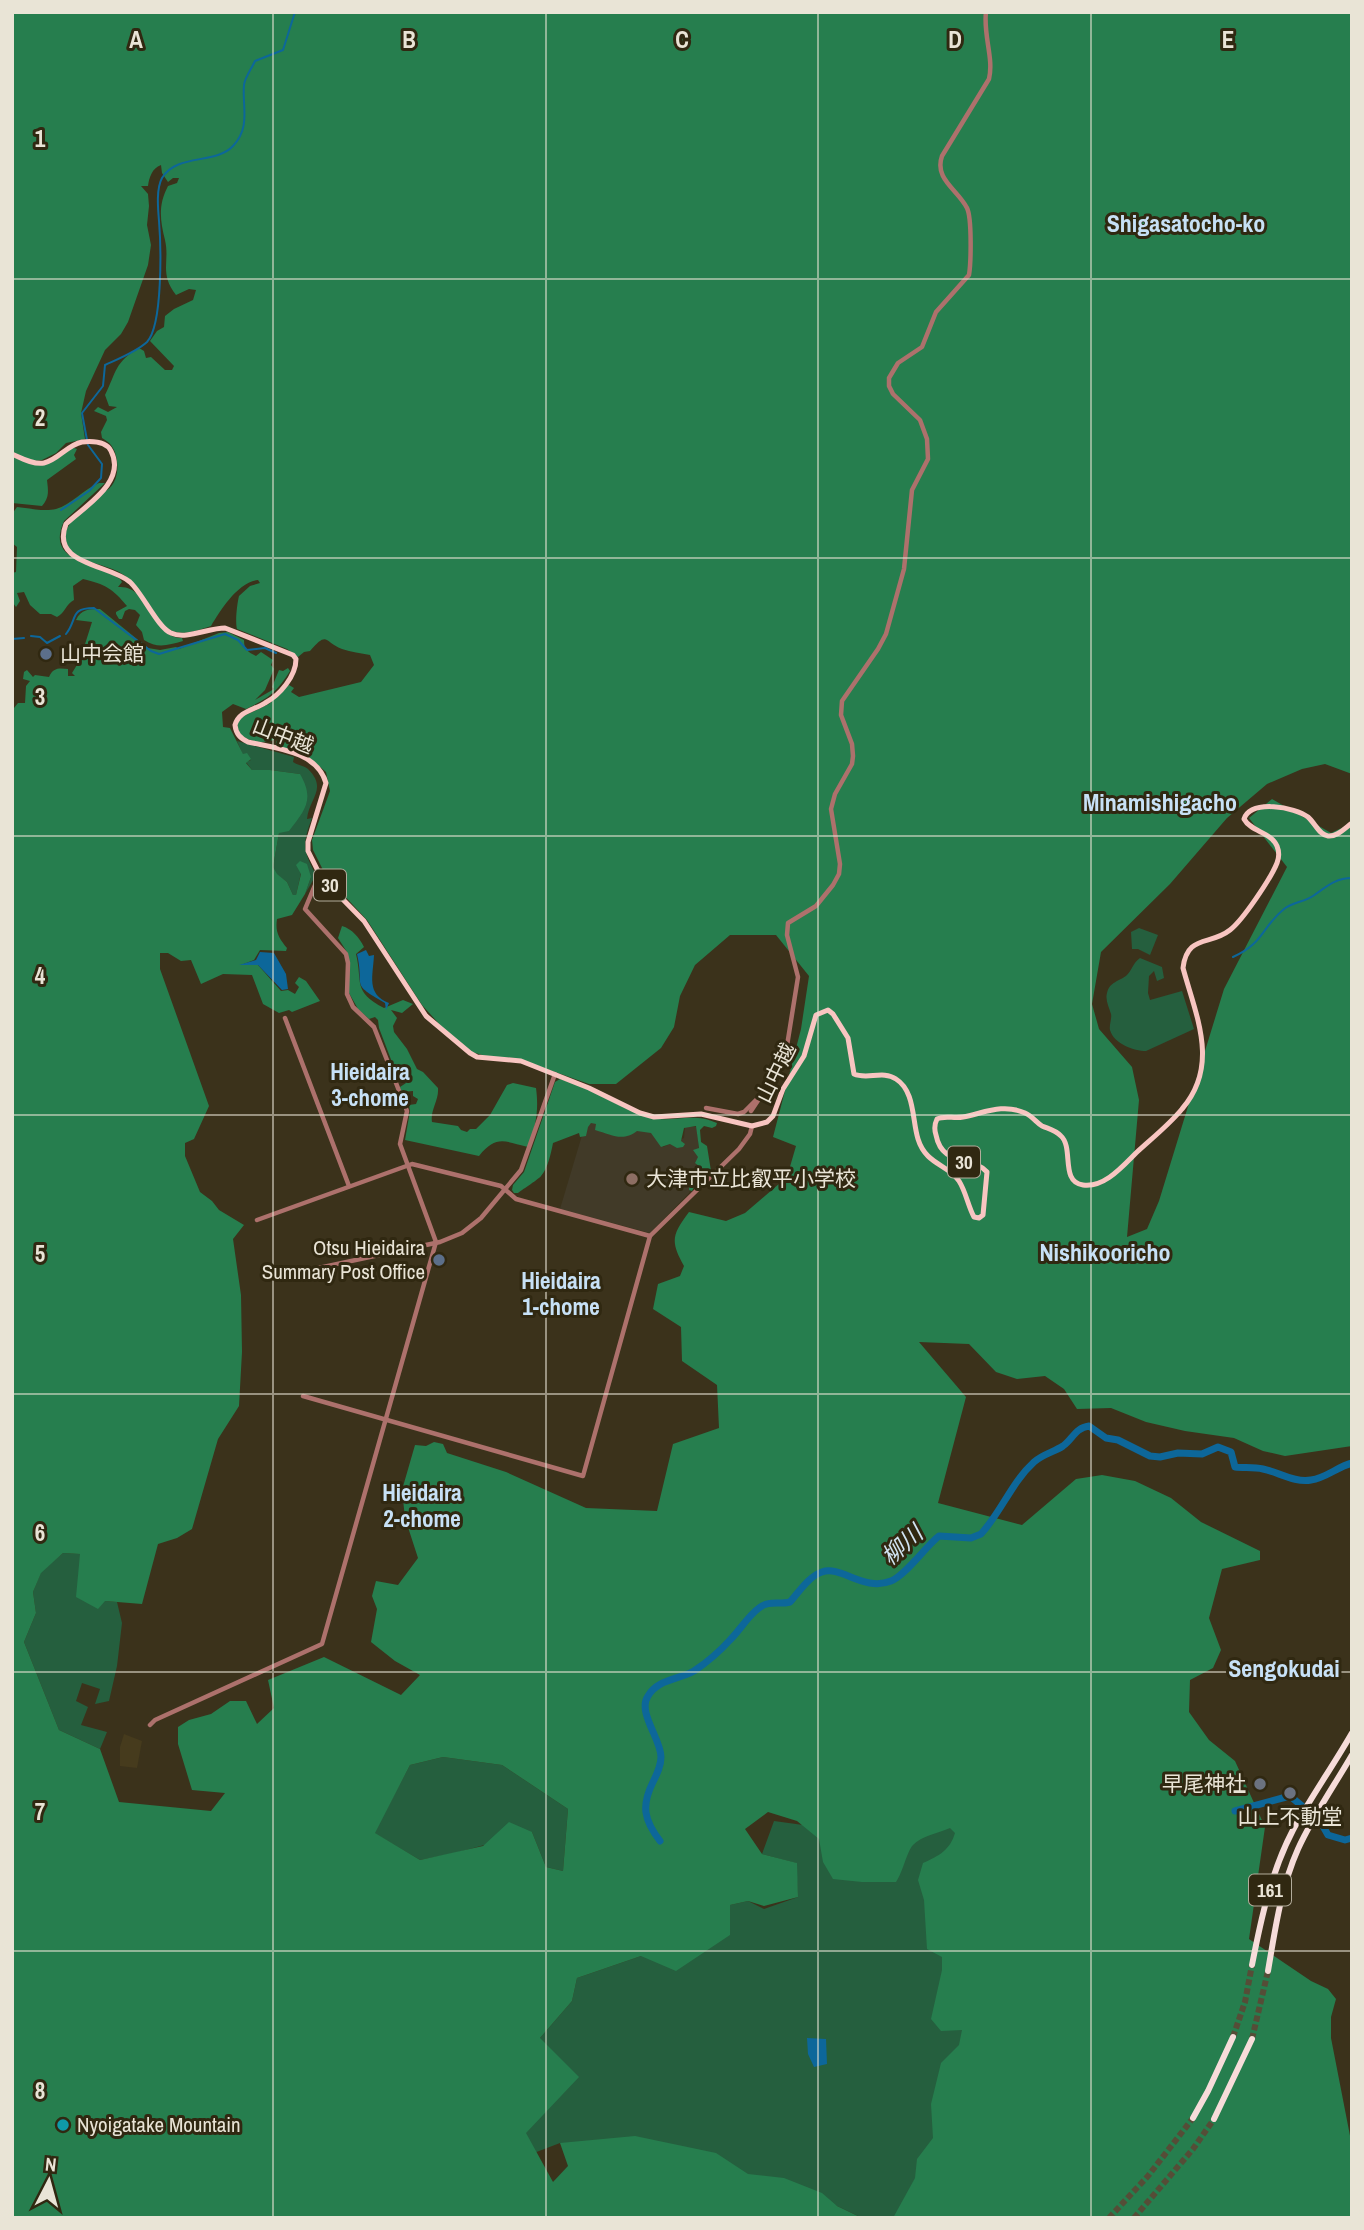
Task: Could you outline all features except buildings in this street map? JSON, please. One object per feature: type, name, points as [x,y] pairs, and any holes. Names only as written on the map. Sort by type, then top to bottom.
[{"type":"highway","name":"161","points":[[1252,1965],[1277,1868],[1300,1818],[1352,1733]]},
{"type":"highway","name":"161","points":[[1268,1971],[1287,1878],[1309,1827],[1352,1757]]},
{"type":"highway","points":[[1193,2118],[1233,2037]]},
{"type":"highway","points":[[1214,2119],[1252,2039]]},
{"type":"main road","name":"山中越","points":[[12,454],[37,464],[44,463],[71,446],[85,442],[103,443],[110,449],[115,465],[114,476],[108,486],[66,524],[62,538],[66,548],[80,561],[102,567],[127,580],[139,591],[164,629],[172,634],[182,635],[215,628],[234,631],[293,654],[296,659],[295,668],[279,693],[240,715],[234,725],[240,738],[301,755],[319,768],[324,776],[325,790],[308,842],[309,851],[321,877],[364,921],[418,1006],[434,1024],[470,1053],[521,1061],[647,1115],[701,1115],[752,1126],[767,1122],[774,1116],[783,1089],[804,1056],[816,1015],[828,1010],[849,1042],[854,1074],[859,1077],[882,1074],[894,1077],[903,1084],[909,1094],[918,1139],[923,1150],[957,1178],[974,1217],[983,1215],[987,1172],[983,1167],[958,1161],[943,1151],[937,1144],[935,1123],[941,1117],[960,1118],[998,1108],[1024,1112],[1040,1125],[1059,1133],[1065,1140],[1070,1176],[1076,1183],[1085,1186],[1108,1178],[1184,1108],[1200,1078],[1204,1046],[1183,968],[1184,956],[1196,944],[1222,936],[1231,930],[1278,862],[1277,847],[1272,839],[1247,825],[1244,819],[1246,813],[1251,809],[1277,807],[1303,814],[1327,836],[1352,823]]},
{"type":"street","points":[[706,1108],[738,1114],[749,1110],[777,1072],[786,1052],[798,977],[786,935],[788,923],[816,906],[839,874],[840,864],[831,809],[835,794],[852,764],[853,756],[841,709],[846,693],[865,670],[886,634],[904,569],[912,490],[928,459],[927,439],[920,420],[893,394],[889,378],[898,363],[922,347],[936,312],[969,275],[967,209],[943,178],[940,164],[942,156],[989,79],[991,70],[984,33],[986,12]]},
{"type":"street","points":[[150,1725],[322,1644],[436,1242],[400,1144],[407,1111],[382,1045],[374,1027],[353,1007],[347,994],[346,954],[305,909],[321,877]]},
{"type":"street","points":[[285,1018],[349,1186]]},
{"type":"street","points":[[267,1279],[436,1242],[456,1237],[468,1229],[506,1190],[521,1170],[555,1074]]},
{"type":"street","points":[[303,1396],[583,1476],[650,1236],[739,1149],[750,1134],[752,1126]]},
{"type":"street","points":[[257,1220],[407,1164],[417,1164],[501,1186],[516,1199],[650,1236]]},
{"type":"shaded area","name":"大津市立比叡平小学校","points":[[586,1122],[653,1131],[663,1147],[684,1138],[685,1127],[697,1127],[700,1165],[689,1193],[650,1233],[560,1209]]},
{"type":"shaded area","points":[[124,1734],[142,1741],[137,1768],[120,1766],[120,1747]]},
{"type":"green space","points":[[12,12],[1352,12],[1352,774],[1325,764],[1302,769],[1267,784],[1227,818],[1170,884],[1101,952],[1092,1004],[1099,1029],[1132,1067],[1139,1100],[1127,1237],[1147,1229],[1159,1201],[1224,989],[1287,867],[1249,818],[1272,799],[1331,833],[1352,823],[1352,1446],[1285,1456],[1263,1451],[1234,1438],[1146,1422],[1111,1408],[1077,1409],[1064,1389],[1045,1376],[1017,1379],[996,1372],[969,1344],[919,1342],[966,1397],[938,1503],[1022,1525],[1076,1479],[1102,1475],[1135,1481],[1171,1498],[1201,1522],[1260,1551],[1260,1560],[1222,1569],[1209,1618],[1221,1650],[1213,1668],[1190,1680],[1189,1712],[1209,1740],[1235,1761],[1265,1827],[1249,1939],[1311,1981],[1328,1989],[1336,1999],[1331,2017],[1331,2038],[1352,2146],[1352,2218],[893,2218],[915,2178],[917,2159],[933,2138],[931,2104],[941,2063],[959,2045],[962,2030],[941,2031],[931,2019],[942,1970],[942,1957],[927,1949],[924,1900],[918,1880],[923,1863],[943,1852],[955,1833],[950,1828],[916,1842],[896,1882],[833,1879],[823,1862],[819,1839],[797,1821],[768,1812],[745,1829],[762,1854],[797,1863],[798,1897],[764,1906],[748,1901],[730,1905],[730,1935],[676,1971],[641,1956],[577,1978],[572,2001],[540,2038],[579,2077],[526,2133],[553,2182],[568,2166],[560,2143],[635,2136],[716,2153],[748,2174],[784,2178],[822,2193],[837,2206],[862,2218],[12,2218],[12,702],[14,708],[18,703],[25,703],[26,686],[30,681],[23,679],[24,672],[27,670],[33,677],[49,677],[54,670],[68,669],[68,676],[75,676],[72,673],[80,660],[92,622],[76,620],[80,614],[89,610],[100,609],[148,648],[160,650],[176,647],[179,649],[228,632],[244,640],[251,653],[256,656],[261,652],[273,660],[271,665],[274,669],[265,690],[255,700],[274,689],[272,687],[279,670],[288,668],[290,671],[276,690],[261,701],[246,709],[233,704],[222,712],[223,727],[230,728],[243,754],[247,753],[251,759],[246,763],[252,770],[300,774],[307,791],[306,804],[300,817],[289,831],[279,833],[273,867],[287,882],[293,895],[296,895],[301,874],[296,865],[300,861],[307,864],[311,877],[305,894],[292,915],[277,919],[277,931],[287,948],[286,951],[260,950],[254,960],[241,965],[258,965],[281,991],[288,990],[295,994],[299,987],[295,983],[299,977],[306,981],[320,1001],[292,1012],[289,1010],[279,1013],[263,1004],[252,975],[223,974],[201,984],[191,960],[181,961],[168,953],[160,953],[160,969],[209,1106],[194,1139],[185,1143],[185,1156],[200,1192],[219,1210],[244,1225],[233,1239],[241,1295],[239,1406],[218,1439],[192,1529],[177,1538],[158,1544],[142,1604],[105,1601],[98,1609],[76,1597],[80,1554],[63,1553],[41,1573],[33,1592],[36,1613],[24,1642],[59,1730],[100,1749],[119,1802],[211,1811],[225,1793],[192,1790],[178,1744],[178,1727],[189,1720],[211,1714],[230,1701],[246,1701],[257,1724],[274,1708],[268,1680],[324,1657],[401,1695],[420,1675],[395,1661],[371,1642],[377,1609],[372,1596],[376,1581],[398,1585],[418,1558],[405,1518],[402,1490],[415,1445],[426,1446],[434,1442],[443,1444],[447,1453],[506,1472],[586,1508],[657,1511],[673,1444],[719,1428],[717,1385],[682,1361],[681,1327],[653,1309],[658,1284],[680,1276],[684,1266],[676,1250],[675,1238],[689,1212],[726,1221],[745,1213],[787,1177],[796,1146],[773,1137],[801,1029],[809,976],[776,935],[730,935],[695,965],[680,996],[674,1027],[661,1048],[616,1084],[589,1084],[516,1058],[489,1057],[472,1052],[442,1027],[422,1005],[367,920],[326,876],[313,850],[312,840],[330,791],[326,772],[311,759],[276,746],[276,742],[291,727],[287,722],[274,735],[274,740],[260,742],[239,734],[237,722],[269,704],[289,685],[294,688],[291,692],[299,697],[361,682],[374,665],[370,655],[342,649],[323,639],[310,651],[298,657],[287,649],[237,629],[239,596],[250,586],[260,583],[258,580],[243,586],[225,605],[211,626],[175,632],[164,626],[129,579],[113,569],[84,559],[71,551],[66,542],[65,533],[69,524],[85,507],[109,489],[116,478],[116,457],[110,444],[102,438],[101,432],[107,420],[106,416],[94,411],[98,407],[108,412],[117,407],[109,406],[105,395],[120,363],[139,348],[144,351],[146,358],[151,357],[165,370],[172,370],[174,366],[150,341],[157,331],[164,327],[165,316],[193,300],[196,290],[189,289],[176,295],[168,280],[161,206],[168,186],[177,183],[179,178],[168,182],[162,173],[161,165],[153,171],[148,186],[141,186],[148,194],[147,225],[151,245],[148,265],[128,322],[121,334],[105,350],[86,391],[81,413],[85,439],[66,443],[56,453],[42,460],[33,461],[12,453]],"holes":[[[443,1757],[502,1765],[568,1809],[563,1871],[546,1867],[532,1832],[509,1822],[483,1846],[420,1860],[375,1833],[410,1765]]]},
{"type":"green space","points":[[71,447],[77,449],[74,455],[76,459],[47,480],[47,496],[42,506],[12,503],[12,457],[42,464]]},
{"type":"green space","points":[[99,483],[105,483],[64,521],[60,532],[63,548],[75,559],[120,579],[122,582],[118,587],[129,588],[137,594],[163,629],[183,641],[159,645],[144,640],[136,625],[140,615],[135,610],[125,611],[122,619],[119,619],[116,612],[127,606],[122,600],[108,588],[83,579],[73,586],[74,600],[57,617],[40,614],[30,605],[24,592],[17,593],[20,601],[16,607],[13,603],[12,573],[16,572],[17,547],[12,543],[12,514],[17,507],[56,509]]},
{"type":"green space","points":[[237,741],[294,757],[293,762],[307,768],[317,782],[316,794],[308,812],[307,819],[312,818],[305,847],[316,875],[305,894],[311,877],[301,873],[296,895],[293,895],[287,882],[276,874],[273,867],[279,833],[300,774],[252,770],[246,762],[251,760],[243,755]]},
{"type":"green space","points":[[342,926],[355,934],[364,947],[356,954],[361,986],[367,996],[384,1008],[403,1000],[413,1004],[402,1013],[391,1010],[397,1018],[393,1026],[417,1069],[438,1088],[432,1122],[458,1126],[467,1132],[476,1129],[490,1115],[507,1085],[513,1083],[536,1088],[536,1118],[528,1147],[501,1141],[490,1145],[479,1156],[405,1140],[409,1105],[416,1104],[418,1099],[413,1096],[413,1091],[401,1092],[400,1087],[406,1083],[404,1079],[398,1078],[378,1020],[375,1017],[369,1019],[358,1009],[349,993],[347,952],[338,938]]},
{"type":"green space","points":[[1139,928],[1158,935],[1150,955],[1132,949],[1131,932]]},
{"type":"green space","points":[[1140,958],[1162,967],[1164,978],[1157,981],[1154,971],[1149,976],[1150,1000],[1182,991],[1194,1029],[1146,1051],[1125,1046],[1112,1035],[1111,1014],[1106,998],[1110,986],[1127,975]]},
{"type":"green space","points":[[560,1079],[647,1117],[699,1118],[717,1123],[712,1128],[704,1126],[700,1130],[701,1142],[707,1146],[711,1171],[697,1181],[692,1191],[689,1190],[689,1180],[697,1178],[694,1172],[699,1166],[695,1163],[698,1157],[693,1150],[699,1148],[696,1126],[684,1128],[681,1141],[685,1144],[677,1148],[670,1144],[661,1147],[651,1133],[637,1131],[627,1136],[617,1136],[595,1130],[596,1124],[591,1123],[586,1136],[580,1137],[579,1133],[553,1143],[541,1176],[518,1193],[514,1193],[513,1185],[524,1172],[555,1082]]},
{"type":"green space","points":[[63,1553],[80,1554],[105,1601],[117,1602],[122,1623],[117,1666],[109,1701],[95,1704],[100,1689],[82,1683],[76,1701],[88,1707],[81,1725],[107,1732],[100,1749],[59,1730],[24,1642],[36,1613],[33,1592],[41,1572]]},
{"type":"green space","points":[[443,1757],[502,1765],[568,1809],[563,1871],[546,1867],[532,1832],[420,1860],[374,1833],[410,1765]]},
{"type":"green space","points":[[774,1821],[913,1840],[953,1823],[961,1836],[965,2032],[936,2140],[894,2218],[862,2218],[837,2206],[560,2143],[526,2156],[523,2128],[540,2038],[572,2001],[577,1978],[641,1956],[730,1905],[748,1901],[764,1909],[798,1897],[796,1863],[762,1854]]},
{"type":"water","points":[[366,950],[369,956],[374,955],[372,984],[377,995],[389,1003],[386,1010],[385,1003],[360,984],[357,954]]},
{"type":"water","points":[[260,952],[274,953],[286,974],[288,989],[282,990],[258,965],[239,965],[256,960]]},
{"type":"water","points":[[807,2038],[826,2039],[827,2064],[814,2067],[808,2054]]},
{"type":"waterway","points":[[87,440],[82,413],[103,386],[105,365],[143,346],[152,333],[160,284],[158,199],[162,178],[177,165],[225,152],[239,139],[244,124],[244,85],[247,76],[255,61],[283,50],[295,12]]},
{"type":"waterway","points":[[61,510],[89,491],[101,478],[102,464],[88,445]]},
{"type":"waterway","points":[[66,634],[77,612],[94,608],[151,651],[159,654],[225,634],[238,640],[247,650],[265,648],[276,653]]},
{"type":"waterway","points":[[31,636],[40,637],[47,643],[60,636]]},
{"type":"waterway","points":[[12,639],[24,638]]},
{"type":"waterway","points":[[1233,957],[1257,941],[1276,916],[1287,907],[1310,898],[1336,881],[1352,878]]},
{"type":"waterway","name":"柳川","points":[[660,1841],[650,1826],[646,1813],[647,1798],[661,1757],[645,1710],[645,1702],[652,1690],[699,1668],[722,1648],[759,1608],[767,1604],[790,1602],[817,1574],[829,1571],[872,1583],[891,1581],[903,1573],[939,1536],[971,1538],[981,1534],[1026,1470],[1037,1459],[1063,1446],[1080,1429],[1089,1426],[1106,1438],[1118,1440],[1150,1456],[1202,1454],[1218,1447],[1231,1452],[1235,1467],[1263,1469],[1305,1481],[1327,1475],[1352,1463]]},
{"type":"waterway","points":[[1235,1811],[1290,1796],[1320,1821],[1328,1835],[1345,1840],[1352,1838]]},
{"type":"tunnel","points":[[1233,2037],[1245,2002],[1252,1965]]},
{"type":"tunnel","points":[[1252,2039],[1268,1971]]},
{"type":"tunnel","points":[[1109,2218],[1148,2176],[1193,2118]]},
{"type":"tunnel","points":[[1134,2218],[1193,2149],[1214,2119]]},
{"type":"place","name":"山中会館","points":[[46,654]]},
{"type":"place","name":"大津市立比叡平小学校","points":[[632,1179]]},
{"type":"place","name":"Otsu Hieidaira Summary Post Office","points":[[439,1260]]},
{"type":"place","name":"早尾神社","points":[[1260,1784]]},
{"type":"place","name":"山上不動堂","points":[[1290,1793]]},
{"type":"place","name":"Nyoigatake Mountain","points":[[63,2125]]},
{"type":"district","name":"Shigasatocho-ko","points":[[1186,224]]},
{"type":"district","name":"Minamishigacho","points":[[1160,803]]},
{"type":"district","name":"Hieidaira 3-chome","points":[[370,1085]]},
{"type":"district","name":"Nishikooricho","points":[[1105,1253]]},
{"type":"district","name":"Hieidaira 1-chome","points":[[561,1294]]},
{"type":"district","name":"Hieidaira 2-chome","points":[[422,1506]]},
{"type":"district","name":"Sengokudai","points":[[1284,1669]]}]
